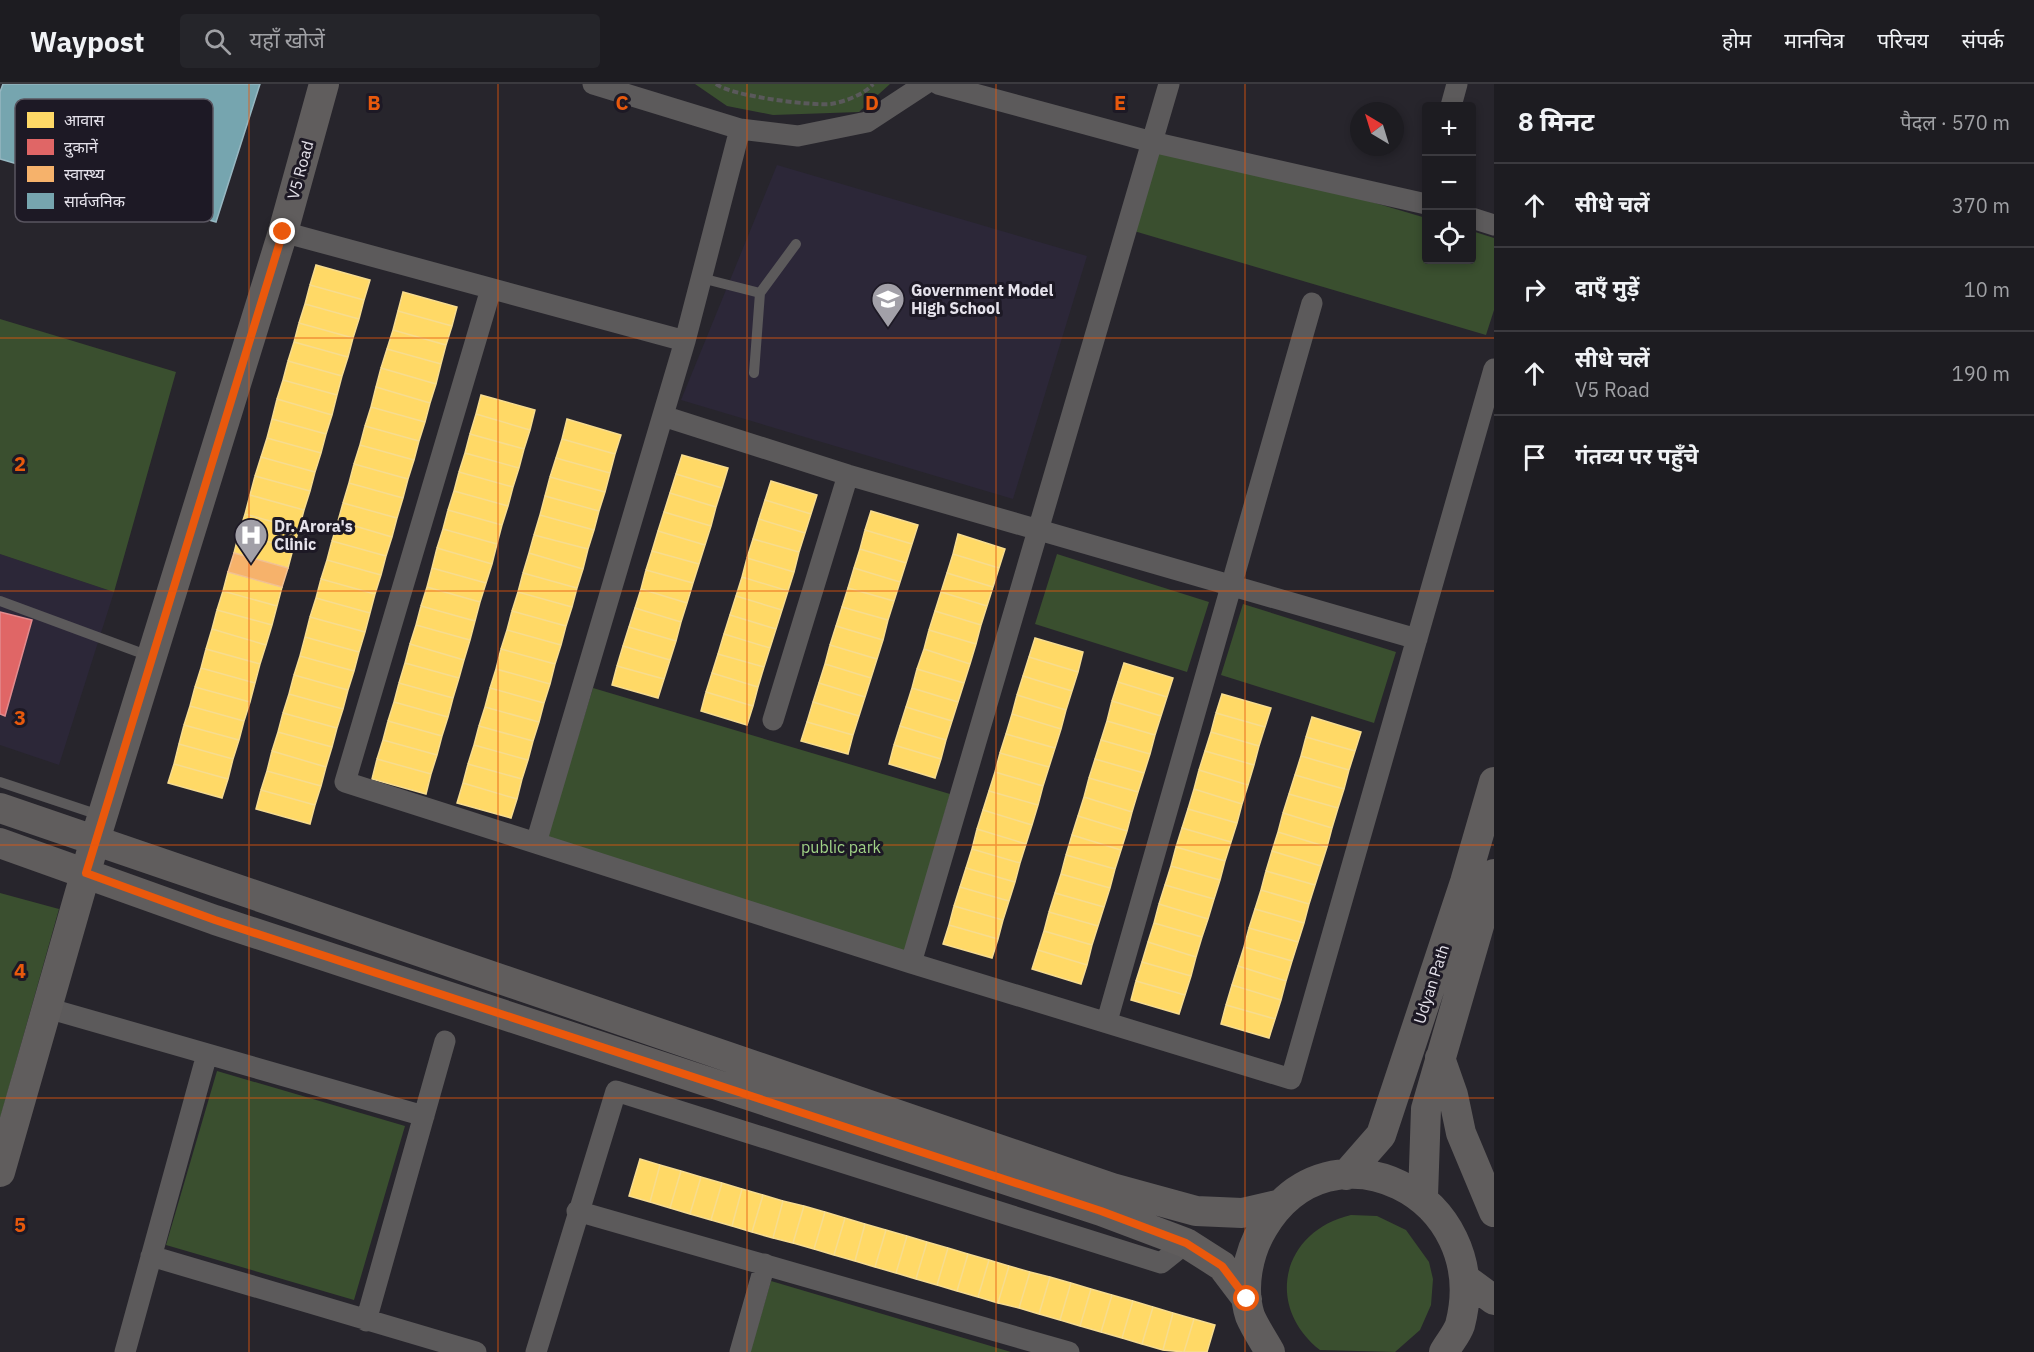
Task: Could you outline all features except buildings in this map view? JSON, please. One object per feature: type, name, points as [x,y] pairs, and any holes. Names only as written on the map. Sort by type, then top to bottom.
[{"type":"main road","name":"V5 Road","points":[[0,1172],[99,828],[283,232],[324,84]]},
{"type":"main road","name":"Udyan Path","points":[[1346,1175],[1381,1135],[1465,882],[1494,782]]},
{"type":"main road","points":[[0,808],[99,828],[1112,1188],[1196,1211],[1242,1214],[1281,1204]]},
{"type":"main road","points":[[0,843],[226,923],[1101,1211],[1186,1243],[1222,1266],[1247,1299]]},
{"type":"main road","name":"Udyan Path","points":[[1423,1196],[1426,1109],[1494,874]]},
{"type":"main road","points":[[1440,1058],[1453,1095],[1461,1133],[1494,1212]]},
{"type":"main road","points":[[1270,1352],[1251,1317],[1247,1299],[1247,1273],[1255,1242],[1269,1218],[1281,1204],[1299,1191],[1317,1182],[1346,1175],[1364,1174],[1402,1183],[1423,1196],[1445,1216],[1457,1236],[1465,1258],[1467,1296],[1459,1327],[1444,1352]]},
{"type":"main road","points":[[1468,1281],[1494,1300]]},
{"type":"street","points":[[594,84],[741,129],[798,136],[867,122],[925,84]]},
{"type":"street","points":[[938,84],[1152,142],[1422,200]]},
{"type":"street","points":[[911,963],[1169,84]]},
{"type":"street","points":[[1452,102],[1458,84]]},
{"type":"street","points":[[536,843],[685,341],[741,129]]},
{"type":"street","points":[[1476,219],[1494,225]]},
{"type":"street","points":[[283,232],[685,341]]},
{"type":"street","points":[[491,289],[345,782],[911,963],[1291,1078],[1494,369]]},
{"type":"street","points":[[1107,1021],[1312,303]]},
{"type":"street","points":[[663,416],[848,476],[1232,584],[1417,639]]},
{"type":"street","points":[[773,720],[848,476]]},
{"type":"street","points":[[0,853],[34,855]]},
{"type":"street","points":[[47,1008],[424,1116]]},
{"type":"street","points":[[366,1321],[446,1041]]},
{"type":"street","points":[[125,1352],[207,1054]]},
{"type":"street","points":[[536,1352],[577,1211],[616,1091],[1161,1263],[1186,1243]]},
{"type":"street","points":[[577,1211],[1062,1351]]},
{"type":"street","points":[[152,1256],[476,1352]]},
{"type":"street","points":[[740,1352],[765,1264]]},
{"type":"lane","points":[[754,374],[760,294],[795,244]]},
{"type":"lane","points":[[701,278],[760,294]]},
{"type":"lane","points":[[0,601],[152,657]]},
{"type":"lane","points":[[0,782],[99,828]]},
{"type":"path","points":[[716,84],[723,90],[756,97],[831,104],[868,91],[873,84]]},
{"type":"shaded area","name":"Government Model High School","points":[[777,165],[1087,256],[1013,499],[681,400]]},
{"type":"shaded area","points":[[0,554],[114,592],[59,765],[0,745]]},
{"type":"green space","points":[[695,84],[890,84],[859,112],[773,115],[727,106]]},
{"type":"green space","points":[[1162,140],[1422,217],[1422,264],[1476,264],[1476,232],[1494,238],[1494,310],[1486,335],[1134,231]]},
{"type":"green space","points":[[0,319],[176,372],[114,592],[0,554]]},
{"type":"green space","points":[[1057,554],[1209,602],[1187,672],[1035,624]]},
{"type":"green space","points":[[1243,604],[1396,652],[1374,723],[1221,675]]},
{"type":"green space","name":"public park","points":[[593,688],[950,794],[904,954],[547,837]]},
{"type":"green space","points":[[0,893],[59,909],[0,1119]]},
{"type":"green space","points":[[217,1071],[405,1126],[354,1300],[166,1245]]},
{"type":"green space","points":[[1351,1215],[1377,1216],[1406,1230],[1429,1262],[1433,1279],[1431,1305],[1420,1330],[1395,1352],[1320,1350],[1302,1332],[1292,1313],[1287,1292],[1289,1272],[1296,1253],[1309,1237],[1328,1224]]},
{"type":"green space","points":[[771,1281],[1011,1352],[750,1352]]},
{"type":"place","name":"Government Model High School","points":[[888,328]]},
{"type":"place","name":"Dr. Arora's Clinic","points":[[251,564]]},
{"type":"route","points":[[283,232],[86,873],[215,920],[1101,1211],[1186,1243],[1222,1266],[1247,1299]]}]
